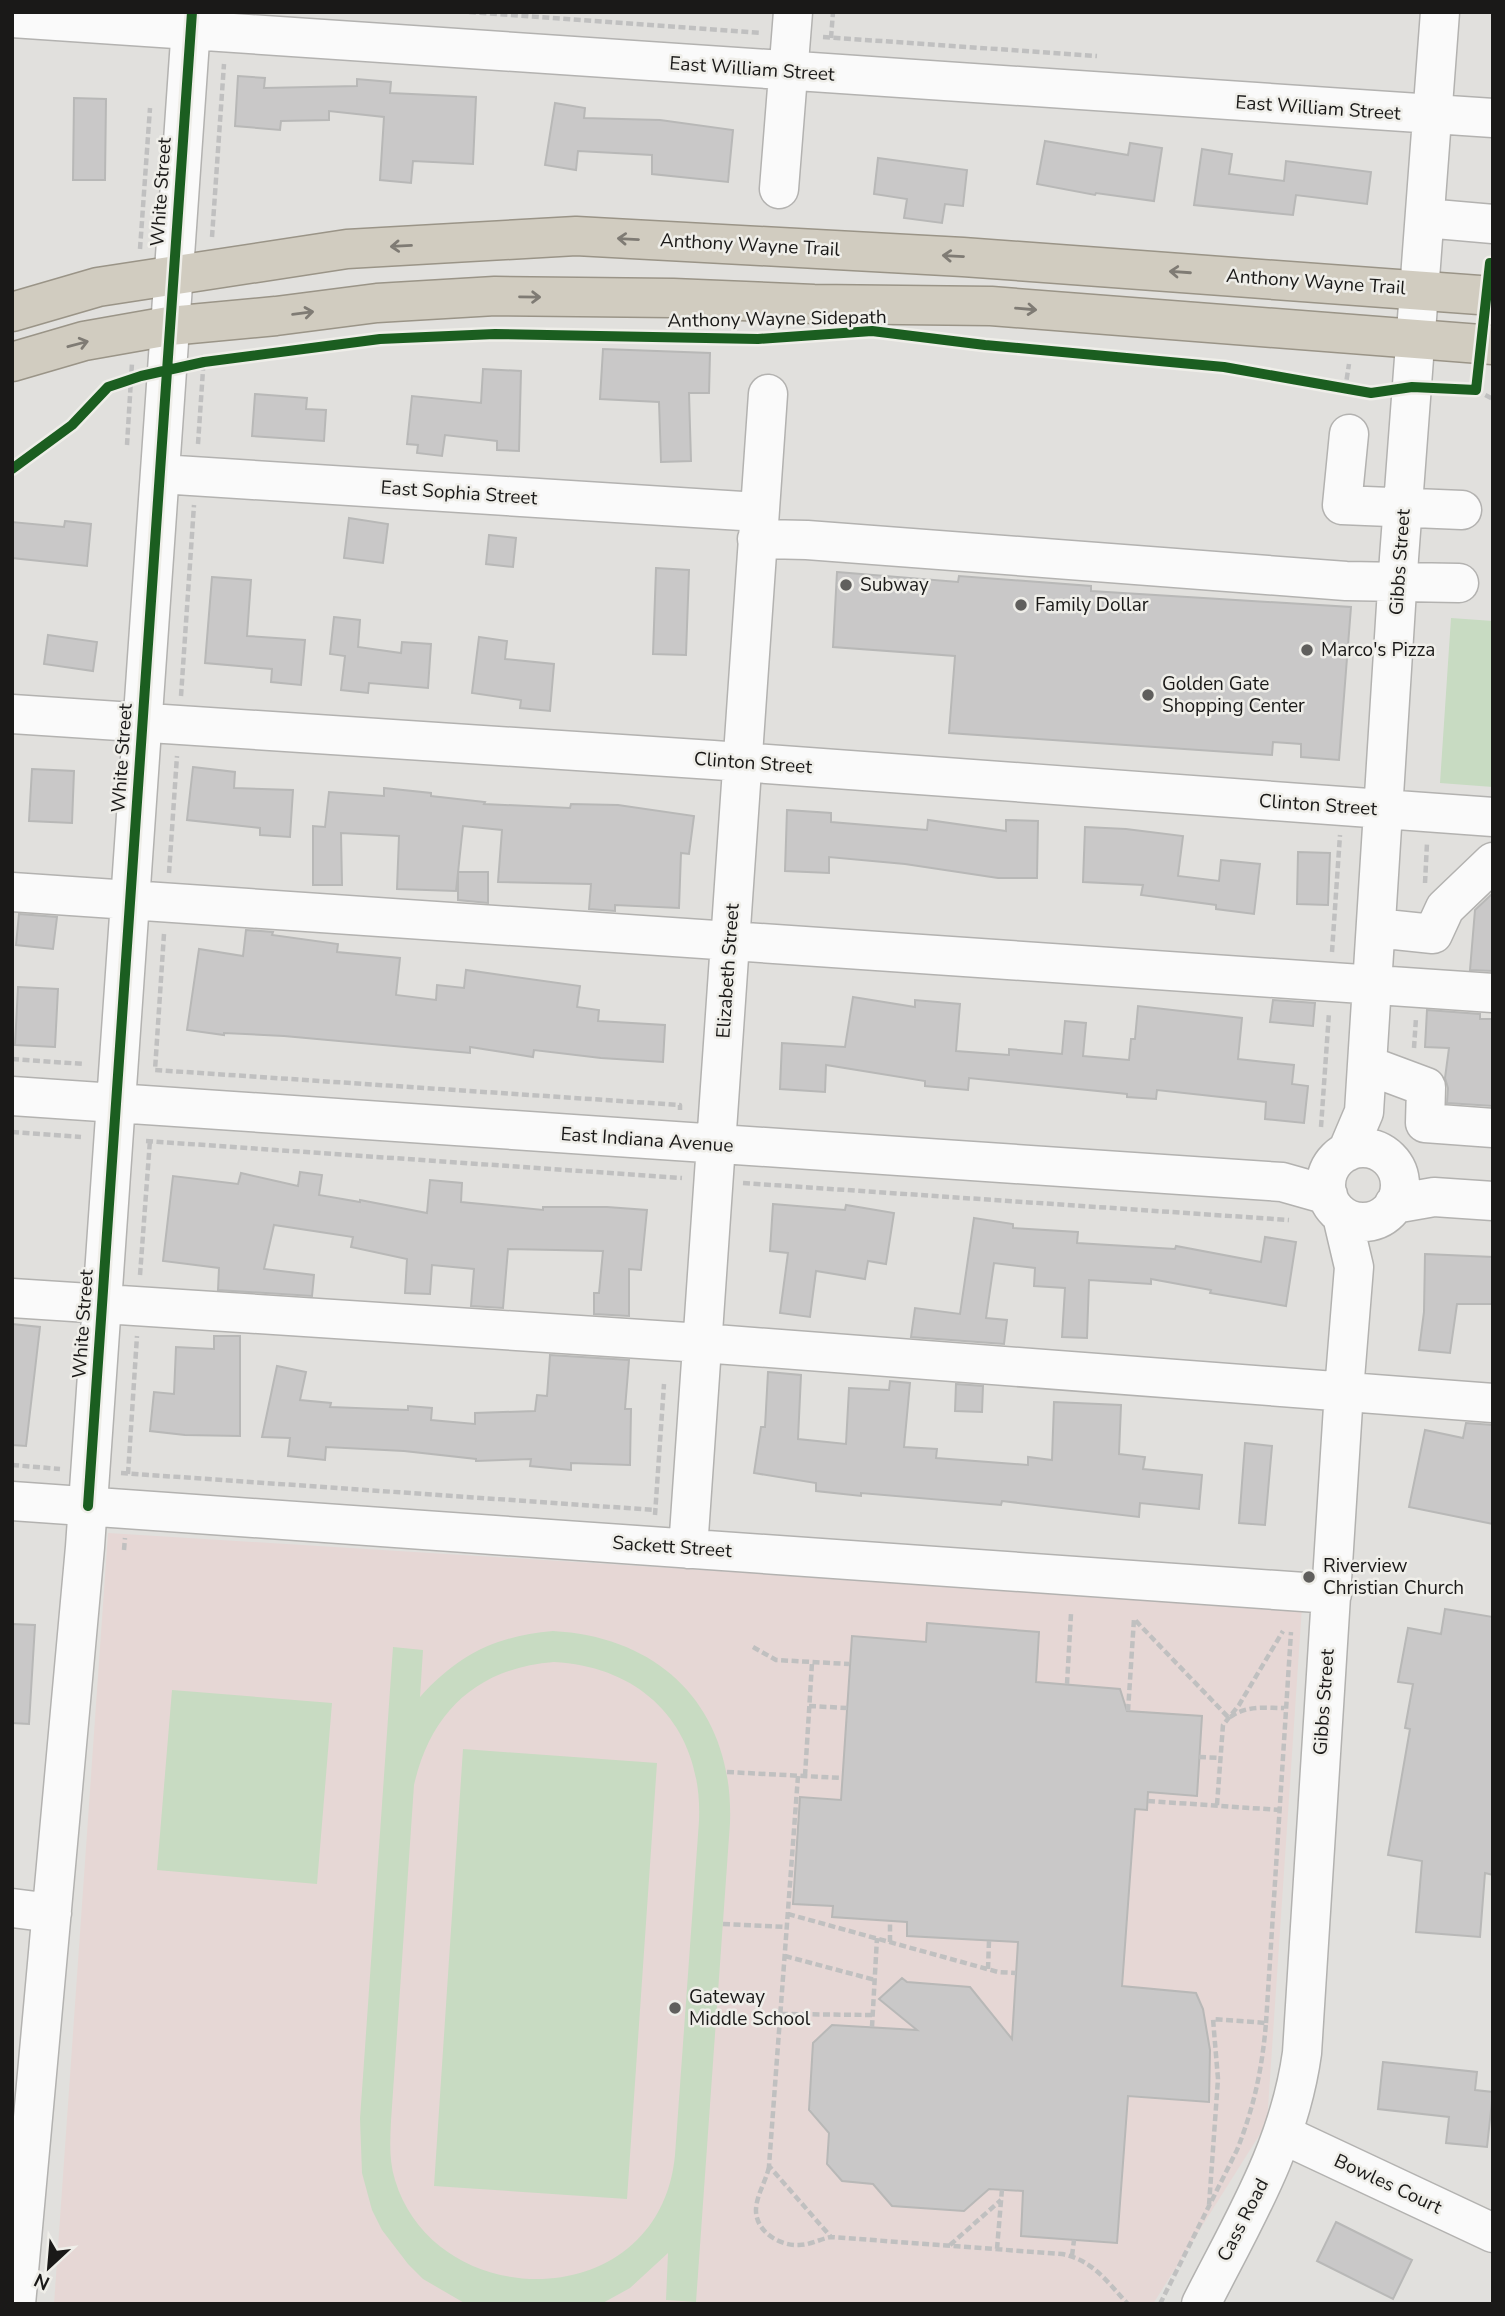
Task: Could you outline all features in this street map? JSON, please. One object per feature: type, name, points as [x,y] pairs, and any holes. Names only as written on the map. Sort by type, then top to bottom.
[{"type":"highway","name":"Anthony Wayne Trail","points":[[12,312],[97,287],[347,249],[576,236],[963,257],[1493,296]]},
{"type":"highway","points":[[12,362],[84,341],[152,329],[377,303],[495,296],[991,306],[1416,339],[1484,354]]},
{"type":"street","name":"Gibbs Street","points":[[1283,2135],[1297,2089],[1302,2053],[1343,1391],[1362,1186],[1364,1112],[1398,582],[1440,12]]},
{"type":"street","name":"East William Street","points":[[12,18],[191,21],[789,72],[1493,118]]},
{"type":"street","name":"White Street","points":[[16,2304],[89,1488],[142,723],[178,475],[155,373],[152,329],[155,279],[191,21]]},
{"type":"street","points":[[779,189],[792,23]]},
{"type":"street","points":[[1426,218],[1493,223]]},
{"type":"street","name":"Elizabeth Street","points":[[688,1549],[768,394]]},
{"type":"street","points":[[1349,434],[1342,505],[1462,510]]},
{"type":"street","name":"East Sophia Street","points":[[178,475],[758,526],[807,540],[1346,581],[1459,583]]},
{"type":"street","name":"Clinton Street","points":[[12,714],[742,762],[1493,817]]},
{"type":"street","points":[[1376,928],[1433,934],[1445,908],[1493,862]]},
{"type":"street","points":[[12,892],[1493,993]]},
{"type":"street","points":[[1367,1065],[1426,1087],[1425,1124],[1493,1128]]},
{"type":"street","name":"East Indiana Avenue","points":[[12,1096],[115,1121],[715,1163],[1362,1186],[1434,1197],[1493,1201]]},
{"type":"street","points":[[12,1298],[702,1343],[1493,1403]]},
{"type":"street","name":"Sackett Street","points":[[12,1501],[89,1488],[688,1549],[1332,1594]]},
{"type":"street","points":[[12,1908],[52,1913]]},
{"type":"street","name":"Bowles Court","points":[[1283,2135],[1493,2233]]},
{"type":"street","name":"Cass Road","points":[[1201,2304],[1272,2164],[1283,2135]]},
{"type":"path","points":[[469,12],[792,23],[831,38]]},
{"type":"path","points":[[212,238],[224,62]]},
{"type":"path","points":[[151,97],[155,279]]},
{"type":"path","points":[[126,452],[155,373],[152,329]]},
{"type":"path","points":[[181,704],[178,475],[204,362],[205,343]]},
{"type":"path","points":[[1484,354],[1472,390],[1493,399]]},
{"type":"path","points":[[119,383],[217,360]]},
{"type":"path","points":[[1349,363],[1339,389],[1358,392]]},
{"type":"path","points":[[1421,933],[1428,832]]},
{"type":"path","points":[[1412,1080],[1418,988]]},
{"type":"path","points":[[12,1059],[84,1064]]},
{"type":"path","points":[[12,1132],[115,1121],[715,1163],[1299,1220]]},
{"type":"path","points":[[12,1465],[89,1488],[655,1510]]},
{"type":"path","points":[[1067,1684],[1071,1614]]},
{"type":"path","points":[[1128,1711],[1133,1619],[1229,1718]]},
{"type":"path","points":[[1217,1805],[1223,1725],[1283,1631]]},
{"type":"path","points":[[1160,2304],[1237,2150],[1251,2113],[1262,2066],[1291,1632]]},
{"type":"path","points":[[752,1647],[776,1660],[849,1664]]},
{"type":"path","points":[[805,1776],[812,1663]]},
{"type":"path","points":[[809,1706],[847,1708]]},
{"type":"path","points":[[1229,1718],[1248,1708],[1284,1708]]},
{"type":"path","points":[[1199,1757],[1220,1758]]},
{"type":"path","points":[[727,1772],[842,1778]]},
{"type":"path","points":[[798,1776],[769,2166],[756,2209],[760,2226],[775,2239],[795,2245],[831,2237],[1072,2256],[1101,2273],[1128,2304]]},
{"type":"path","points":[[1148,1801],[1280,1810]]},
{"type":"path","points":[[788,1914],[988,1969],[1016,1973]]},
{"type":"path","points":[[890,1921],[890,1942]]},
{"type":"path","points":[[723,1924],[787,1927]]},
{"type":"path","points":[[872,2027],[877,1938]]},
{"type":"path","points":[[988,1969],[989,1941]]},
{"type":"path","points":[[785,1956],[875,1980]]},
{"type":"path","points":[[781,2014],[873,2015]]},
{"type":"path","points":[[1209,2205],[1218,2079],[1213,2019],[1266,2023]]},
{"type":"path","points":[[769,2166],[831,2237]]},
{"type":"path","points":[[997,2249],[1002,2189]]},
{"type":"path","points":[[950,2245],[1001,2200]]},
{"type":"path","points":[[1072,2256],[1073,2240]]},
{"type":"shaded area","name":"Gateway Middle School","points":[[108,1533],[1302,1607],[1267,2123],[1153,2304],[54,2304]]},
{"type":"green space","points":[[1451,618],[1493,621],[1493,787],[1440,783]]},
{"type":"green space","points":[[553,1631],[593,1636],[628,1648],[659,1665],[685,1687],[705,1715],[720,1747],[728,1783],[730,1823],[696,2302],[666,2300],[668,2253],[630,2288],[601,2304],[466,2304],[423,2279],[408,2264],[382,2230],[372,2210],[362,2173],[360,2119],[393,1647],[423,1650],[420,1697],[449,1669],[480,1650],[514,1637]],"holes":[[[554,1662],[587,1667],[616,1676],[641,1691],[662,1709],[679,1732],[691,1758],[698,1788],[699,1821],[675,2155],[660,2208],[631,2246],[591,2270],[545,2279],[498,2274],[454,2256],[418,2225],[395,2180],[392,2166],[391,2121],[414,1785],[432,1735],[462,1698],[481,1684],[502,1673],[527,1666]]]},
{"type":"green space","points":[[172,1690],[332,1703],[317,1884],[157,1870]]},
{"type":"green space","points":[[463,1749],[657,1763],[627,2199],[434,2186]]},
{"type":"building","points":[[238,76],[265,78],[264,88],[357,86],[357,79],[391,82],[390,93],[476,97],[473,164],[413,161],[411,183],[380,180],[384,117],[329,111],[329,120],[281,121],[280,130],[235,126]]},
{"type":"building","points":[[74,98],[106,99],[105,180],[73,180]]},
{"type":"building","points":[[555,103],[585,108],[584,118],[660,120],[733,130],[728,182],[652,174],[652,155],[578,151],[576,170],[545,165]]},
{"type":"building","points":[[1045,141],[1128,155],[1130,143],[1162,148],[1154,201],[1095,195],[1037,184]]},
{"type":"building","points":[[1202,149],[1232,154],[1229,174],[1284,181],[1286,161],[1371,172],[1367,204],[1296,195],[1293,215],[1194,205]]},
{"type":"building","points":[[878,158],[967,170],[963,206],[945,204],[942,223],[904,218],[907,199],[874,194]]},
{"type":"building","points":[[603,349],[710,353],[709,393],[689,393],[691,461],[661,462],[659,402],[600,399]]},
{"type":"building","points":[[483,369],[521,371],[519,451],[497,450],[497,441],[445,435],[442,456],[417,453],[418,445],[407,444],[412,396],[481,403]]},
{"type":"building","points":[[255,394],[307,398],[306,409],[326,410],[324,441],[252,436]]},
{"type":"building","points":[[349,518],[388,524],[383,563],[344,558]]},
{"type":"building","points":[[65,521],[91,524],[87,566],[12,558],[12,522],[64,527]]},
{"type":"building","points":[[489,535],[516,538],[513,567],[486,564]]},
{"type":"building","points":[[656,568],[689,570],[686,655],[653,654]]},
{"type":"building","name":"Golden Gate Shopping Center","points":[[837,572],[958,582],[959,576],[1091,586],[1091,591],[1351,607],[1339,760],[1301,757],[1301,744],[1273,742],[1272,755],[949,733],[955,656],[833,647]]},
{"type":"building","points":[[212,577],[251,580],[247,636],[305,640],[301,685],[271,682],[272,669],[205,663]]},
{"type":"building","points":[[334,617],[360,620],[358,647],[401,653],[402,642],[431,644],[428,688],[369,683],[368,693],[341,690],[345,656],[330,654]]},
{"type":"building","points":[[48,635],[97,642],[93,671],[44,664]]},
{"type":"building","points":[[479,637],[507,641],[505,659],[554,664],[550,711],[520,708],[521,700],[472,693]]},
{"type":"building","points":[[193,767],[235,772],[234,788],[293,790],[290,837],[260,835],[260,828],[187,820]]},
{"type":"building","points":[[32,769],[74,771],[72,823],[29,821]]},
{"type":"building","points":[[384,788],[431,793],[431,796],[485,802],[484,804],[570,808],[571,804],[618,805],[694,816],[689,854],[681,853],[679,908],[615,905],[615,911],[589,909],[591,884],[498,882],[502,830],[463,826],[456,891],[397,889],[399,836],[341,833],[342,885],[313,885],[313,826],[325,827],[329,792],[384,796]]},
{"type":"building","points":[[787,810],[831,813],[831,822],[927,830],[928,820],[1006,831],[1006,820],[1038,821],[1037,878],[998,878],[905,864],[829,857],[829,873],[785,871]]},
{"type":"building","points":[[1085,827],[1183,836],[1178,876],[1219,881],[1221,860],[1260,864],[1254,914],[1216,909],[1216,905],[1141,895],[1143,885],[1083,882]]},
{"type":"building","points":[[1298,852],[1330,853],[1328,905],[1297,904]]},
{"type":"building","points":[[458,872],[488,872],[488,903],[458,900]]},
{"type":"building","points":[[1493,893],[1493,971],[1470,970],[1475,910]]},
{"type":"building","points":[[19,914],[57,917],[53,949],[16,945]]},
{"type":"building","points":[[246,930],[338,944],[337,952],[400,958],[396,995],[436,1000],[437,985],[464,988],[466,970],[580,986],[577,1007],[599,1010],[598,1021],[665,1025],[663,1062],[534,1050],[533,1057],[470,1047],[470,1053],[187,1030],[199,949],[243,956]]},
{"type":"building","points":[[18,987],[58,989],[55,1047],[15,1045]]},
{"type":"building","points":[[853,997],[915,1007],[915,1000],[960,1004],[956,1051],[1009,1055],[1009,1049],[1062,1054],[1065,1021],[1086,1023],[1083,1056],[1129,1060],[1131,1039],[1135,1039],[1138,1006],[1242,1018],[1238,1059],[1294,1065],[1292,1084],[1308,1086],[1304,1123],[1265,1119],[1266,1102],[1157,1090],[1156,1099],[1127,1097],[1127,1094],[969,1078],[968,1090],[925,1086],[925,1081],[826,1065],[825,1092],[780,1089],[782,1043],[845,1047]]},
{"type":"building","points":[[1273,1000],[1315,1003],[1313,1026],[1270,1022]]},
{"type":"building","points":[[1427,1010],[1480,1014],[1480,1019],[1493,1019],[1493,1106],[1447,1103],[1448,1088],[1445,1078],[1449,1048],[1425,1047]]},
{"type":"building","points":[[300,1172],[322,1175],[319,1195],[427,1213],[430,1180],[462,1183],[461,1202],[543,1210],[543,1207],[607,1207],[647,1210],[641,1270],[629,1269],[629,1316],[594,1314],[594,1293],[599,1293],[603,1251],[508,1249],[503,1308],[471,1306],[474,1269],[432,1265],[430,1294],[405,1293],[407,1259],[351,1247],[353,1237],[274,1225],[264,1269],[314,1275],[312,1296],[218,1290],[219,1268],[163,1261],[173,1176],[238,1184],[241,1173],[298,1186]]},
{"type":"building","points":[[773,1204],[845,1210],[846,1205],[894,1213],[886,1264],[868,1261],[865,1279],[816,1271],[810,1317],[780,1313],[788,1253],[770,1251]]},
{"type":"building","points":[[974,1218],[1013,1224],[1013,1228],[1078,1232],[1077,1243],[1175,1249],[1176,1246],[1261,1262],[1265,1237],[1296,1242],[1286,1306],[1210,1293],[1211,1290],[1151,1279],[1151,1284],[1089,1280],[1087,1338],[1062,1337],[1065,1288],[1034,1286],[1035,1268],[994,1263],[986,1318],[1007,1320],[1004,1344],[911,1337],[915,1308],[960,1314]]},
{"type":"building","points":[[1425,1254],[1493,1257],[1493,1304],[1457,1304],[1450,1353],[1419,1350],[1424,1312]]},
{"type":"building","points":[[12,1324],[40,1327],[26,1446],[12,1445]]},
{"type":"building","points":[[214,1336],[240,1336],[240,1436],[150,1431],[154,1392],[174,1394],[176,1347],[214,1349]]},
{"type":"building","points":[[550,1355],[629,1360],[625,1409],[631,1409],[630,1465],[571,1463],[571,1470],[530,1466],[531,1459],[476,1461],[404,1451],[326,1447],[325,1460],[288,1456],[290,1438],[262,1437],[277,1366],[306,1372],[300,1400],[331,1403],[330,1407],[408,1410],[408,1406],[432,1408],[431,1420],[475,1424],[475,1413],[535,1411],[537,1395],[547,1396]]},
{"type":"building","points":[[768,1372],[801,1375],[798,1439],[846,1444],[849,1388],[889,1390],[890,1381],[910,1383],[904,1447],[937,1449],[936,1458],[1028,1465],[1028,1457],[1052,1460],[1054,1402],[1121,1405],[1119,1454],[1145,1457],[1143,1469],[1202,1475],[1199,1509],[1140,1503],[1139,1517],[1002,1501],[1001,1505],[861,1493],[861,1496],[816,1491],[816,1483],[754,1473],[761,1427],[765,1427]]},
{"type":"building","points":[[956,1384],[983,1386],[982,1412],[955,1411]]},
{"type":"building","points":[[1466,1423],[1493,1425],[1493,1524],[1409,1507],[1425,1430],[1463,1438]]},
{"type":"building","points":[[1245,1443],[1272,1446],[1265,1525],[1239,1523]]},
{"type":"building","points":[[1445,1609],[1493,1617],[1493,1875],[1485,1873],[1480,1937],[1416,1932],[1422,1861],[1388,1855],[1410,1729],[1405,1728],[1413,1684],[1398,1682],[1408,1628],[1441,1634]]},
{"type":"building","points":[[927,1623],[1039,1632],[1036,1682],[1120,1689],[1127,1711],[1202,1716],[1197,1796],[1148,1792],[1147,1810],[1135,1809],[1122,1986],[1196,1993],[1203,2009],[1210,2050],[1209,2102],[1128,2096],[1117,2243],[1021,2236],[1023,2191],[989,2189],[964,2211],[892,2206],[873,2184],[842,2181],[827,2164],[829,2133],[809,2110],[813,2043],[832,2025],[917,2030],[879,1999],[902,1978],[907,1982],[970,1987],[1012,2039],[1018,1942],[907,1936],[907,1922],[832,1917],[833,1906],[793,1904],[800,1797],[841,1800],[852,1636],[926,1642]]},
{"type":"building","points":[[12,1624],[35,1625],[29,1724],[12,1723]]},
{"type":"building","points":[[1383,2062],[1477,2072],[1475,2090],[1493,2092],[1487,2147],[1446,2143],[1449,2117],[1378,2109]]},
{"type":"building","points":[[1336,2222],[1412,2260],[1393,2299],[1317,2261]]},
{"type":"cycle path","points":[[88,1506],[192,12]]},
{"type":"cycle path","name":"Anthony Wayne Sidepath","points":[[12,469],[72,425],[108,387],[141,376],[204,362],[380,339],[495,334],[758,339],[872,331],[985,345],[1224,367],[1371,393],[1412,387],[1476,390],[1490,263],[1493,263]]},
{"type":"place","name":"Subway","points":[[846,585]]},
{"type":"place","name":"Family Dollar","points":[[1021,605]]},
{"type":"place","name":"Marco's Pizza","points":[[1307,650]]},
{"type":"place","name":"Golden Gate Shopping Center","points":[[1148,695]]},
{"type":"place","name":"Riverview Christian Church","points":[[1309,1577]]},
{"type":"place","name":"Gateway Middle School","points":[[675,2008]]}]
